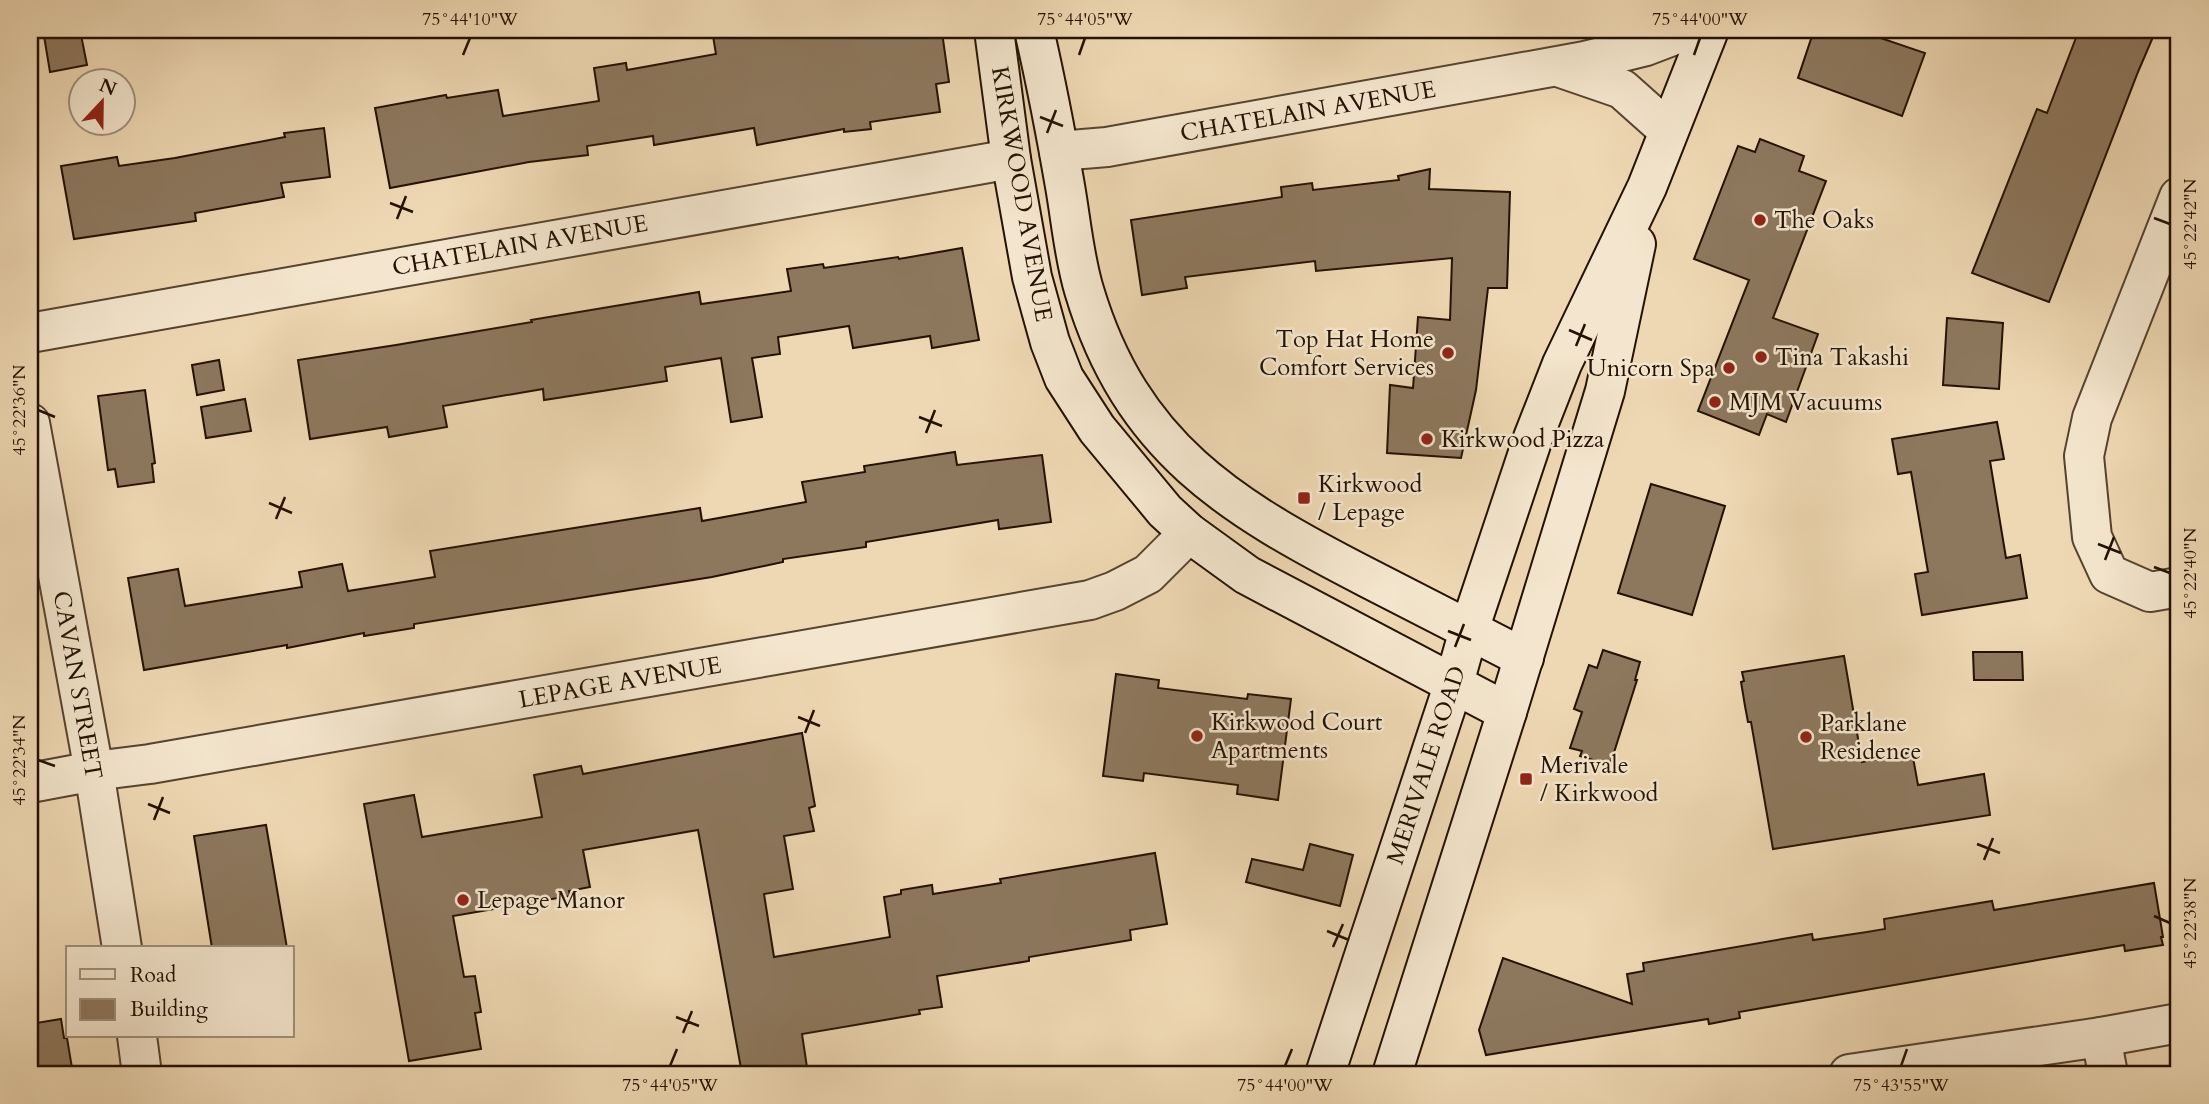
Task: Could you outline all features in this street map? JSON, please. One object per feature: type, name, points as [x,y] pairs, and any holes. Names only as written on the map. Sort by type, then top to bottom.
[{"type":"street","name":"KIRKWOOD AVENUE","points":[[994,30],[1011,159],[1032,277],[1050,342],[1064,377],[1112,449],[1165,511],[1189,533],[1247,575],[1507,712]]},
{"type":"street","name":"KIRKWOOD AVENUE","points":[[1034,30],[1084,288],[1107,352],[1127,390],[1146,418],[1192,467],[1250,512],[1291,537],[1524,658]]},
{"type":"street","name":"CHATELAIN AVENUE","points":[[1059,151],[1107,147],[1585,61],[1646,46],[1688,30]]},
{"type":"street","name":"MERIVALE ROAD","points":[[1325,1074],[1533,438],[1562,364],[1647,187],[1709,30]]},
{"type":"street","name":"CHATELAIN AVENUE","points":[[1556,66],[1622,89],[1668,130]]},
{"type":"street","name":"CHATELAIN AVENUE","points":[[30,332],[1011,159]]},
{"type":"street","name":"MERIVALE ROAD","points":[[1392,1074],[1524,658],[1605,391],[1647,187]]},
{"type":"street","points":[[2164,589],[2109,574],[2092,537],[2084,456],[2092,418],[2179,197]]},
{"type":"street","name":"CAVAN STREET","points":[[30,423],[94,771],[122,946]]},
{"type":"street","name":"LEPAGE AVENUE","points":[[30,783],[1090,600],[1148,574],[1189,533]]},
{"type":"street","points":[[1849,1074],[2179,1023]]},
{"type":"street","points":[[2101,1037],[2108,1074]]},
{"type":"street","points":[[136,1038],[142,1074]]},
{"type":"building","points":[[43,30],[80,30],[87,65],[66,66],[66,69],[50,72]]},
{"type":"building","points":[[712,30],[904,30],[905,37],[942,32],[949,82],[936,84],[940,112],[870,122],[871,129],[844,132],[844,129],[757,145],[754,128],[654,145],[653,136],[587,146],[588,155],[529,162],[390,188],[375,108],[446,95],[447,98],[498,90],[503,116],[599,101],[594,68],[626,63],[627,70],[716,54]]},
{"type":"building","points":[[1814,30],[1857,30],[1925,53],[1902,116],[1798,78]]},
{"type":"building","points":[[2079,30],[2156,30],[2049,302],[1972,273],[2037,109],[2047,113]]},
{"type":"building","points":[[324,128],[330,177],[281,183],[284,197],[195,213],[196,221],[74,239],[61,166],[117,157],[119,166],[175,158],[285,137],[284,133]]},
{"type":"building","points":[[1760,139],[1804,156],[1799,171],[1826,181],[1773,318],[1818,334],[1786,422],[1767,414],[1759,435],[1698,411],[1749,280],[1694,259],[1738,146],[1755,152]]},
{"type":"building","points":[[1430,169],[1429,189],[1510,192],[1507,288],[1488,288],[1476,390],[1461,458],[1387,453],[1390,385],[1413,388],[1418,317],[1450,320],[1452,258],[1316,271],[1315,261],[1185,277],[1187,288],[1142,295],[1131,220],[1282,197],[1281,187],[1312,183],[1313,190],[1399,180],[1398,176]]},
{"type":"building","points":[[962,248],[979,340],[932,348],[930,336],[853,348],[849,326],[778,337],[780,354],[752,358],[762,417],[731,422],[721,358],[665,367],[667,381],[544,400],[543,389],[443,406],[447,427],[389,437],[387,427],[310,439],[298,360],[699,292],[701,304],[791,291],[787,269],[823,264],[824,268],[898,257],[899,259]]},
{"type":"building","points":[[1947,318],[2003,323],[1999,389],[1943,385]]},
{"type":"building","points":[[219,360],[224,390],[197,395],[192,365]]},
{"type":"building","points":[[145,390],[155,463],[152,464],[154,482],[118,487],[115,469],[108,470],[98,396]]},
{"type":"building","points":[[245,399],[251,431],[206,438],[201,407]]},
{"type":"building","points":[[1997,422],[2004,459],[1990,461],[2006,558],[2020,555],[2027,598],[1922,615],[1915,574],[1928,572],[1911,472],[1898,474],[1892,439]]},
{"type":"building","points":[[955,452],[957,465],[1042,455],[1051,522],[999,529],[998,520],[866,542],[866,547],[783,559],[783,562],[712,577],[414,624],[414,628],[364,636],[364,633],[144,670],[128,578],[178,569],[185,606],[302,587],[299,572],[342,564],[348,591],[435,577],[430,551],[700,508],[702,521],[806,502],[802,482],[865,472],[864,466]]},
{"type":"building","points":[[1651,484],[1725,506],[1692,615],[1618,593]]},
{"type":"building","points":[[1603,650],[1640,662],[1637,680],[1610,765],[1580,756],[1582,751],[1570,748],[1582,712],[1574,709],[1589,665],[1597,668]]},
{"type":"building","points":[[1973,652],[2022,652],[2023,680],[1974,680]]},
{"type":"building","name":"Parklane Residence","points":[[1844,656],[1862,762],[1912,752],[1918,785],[1984,774],[1990,815],[1773,849],[1751,722],[1748,722],[1745,706],[1742,672]]},
{"type":"building","name":"Kirkwood Court Apartments","points":[[1116,674],[1159,680],[1158,688],[1247,699],[1248,694],[1291,699],[1278,800],[1237,794],[1238,785],[1144,773],[1143,781],[1103,776]]},
{"type":"building","points":[[802,733],[815,806],[809,808],[814,831],[784,836],[793,889],[764,894],[774,957],[890,937],[884,897],[901,894],[901,890],[932,885],[933,894],[1001,883],[1000,879],[1155,853],[1167,924],[1130,930],[1131,940],[937,976],[942,1007],[919,1010],[920,1014],[802,1034],[808,1074],[742,1074],[698,830],[583,850],[590,887],[569,891],[570,896],[453,916],[464,977],[475,976],[481,1012],[475,1013],[481,1049],[409,1061],[364,804],[414,795],[422,837],[542,817],[534,775],[581,766],[583,774]]},
{"type":"building","points":[[266,825],[287,946],[212,946],[194,836]]},
{"type":"building","points":[[1310,844],[1353,855],[1340,906],[1246,882],[1252,859],[1303,870]]},
{"type":"building","points":[[2154,883],[2163,945],[2125,951],[2124,945],[1739,1012],[1740,1018],[1709,1024],[1708,1019],[1486,1055],[1479,1030],[1503,958],[1632,1004],[1627,974],[1644,971],[1643,963],[1812,934],[1813,940],[1885,929],[1884,919],[1992,901],[1994,910]]},
{"type":"building","points":[[61,1019],[73,1074],[30,1074],[30,1024]]},
{"type":"place","name":"The Oaks","points":[[1760,220]]},
{"type":"place","name":"Top Hat Home Comfort Services","points":[[1448,353]]},
{"type":"place","name":"Tina Takashi","points":[[1761,357]]},
{"type":"place","name":"Unicorn Spa","points":[[1729,368]]},
{"type":"place","name":"MJM Vacuums","points":[[1715,402]]},
{"type":"place","name":"Kirkwood Pizza","points":[[1427,439]]},
{"type":"place","name":"Kirkwood / Lepage","points":[[1304,498]]},
{"type":"place","name":"Kirkwood Court Apartments","points":[[1197,736]]},
{"type":"place","name":"Parklane Residence","points":[[1806,737]]},
{"type":"place","name":"Merivale / Kirkwood","points":[[1526,779]]},
{"type":"place","name":"Lepage Manor","points":[[463,900]]}]
